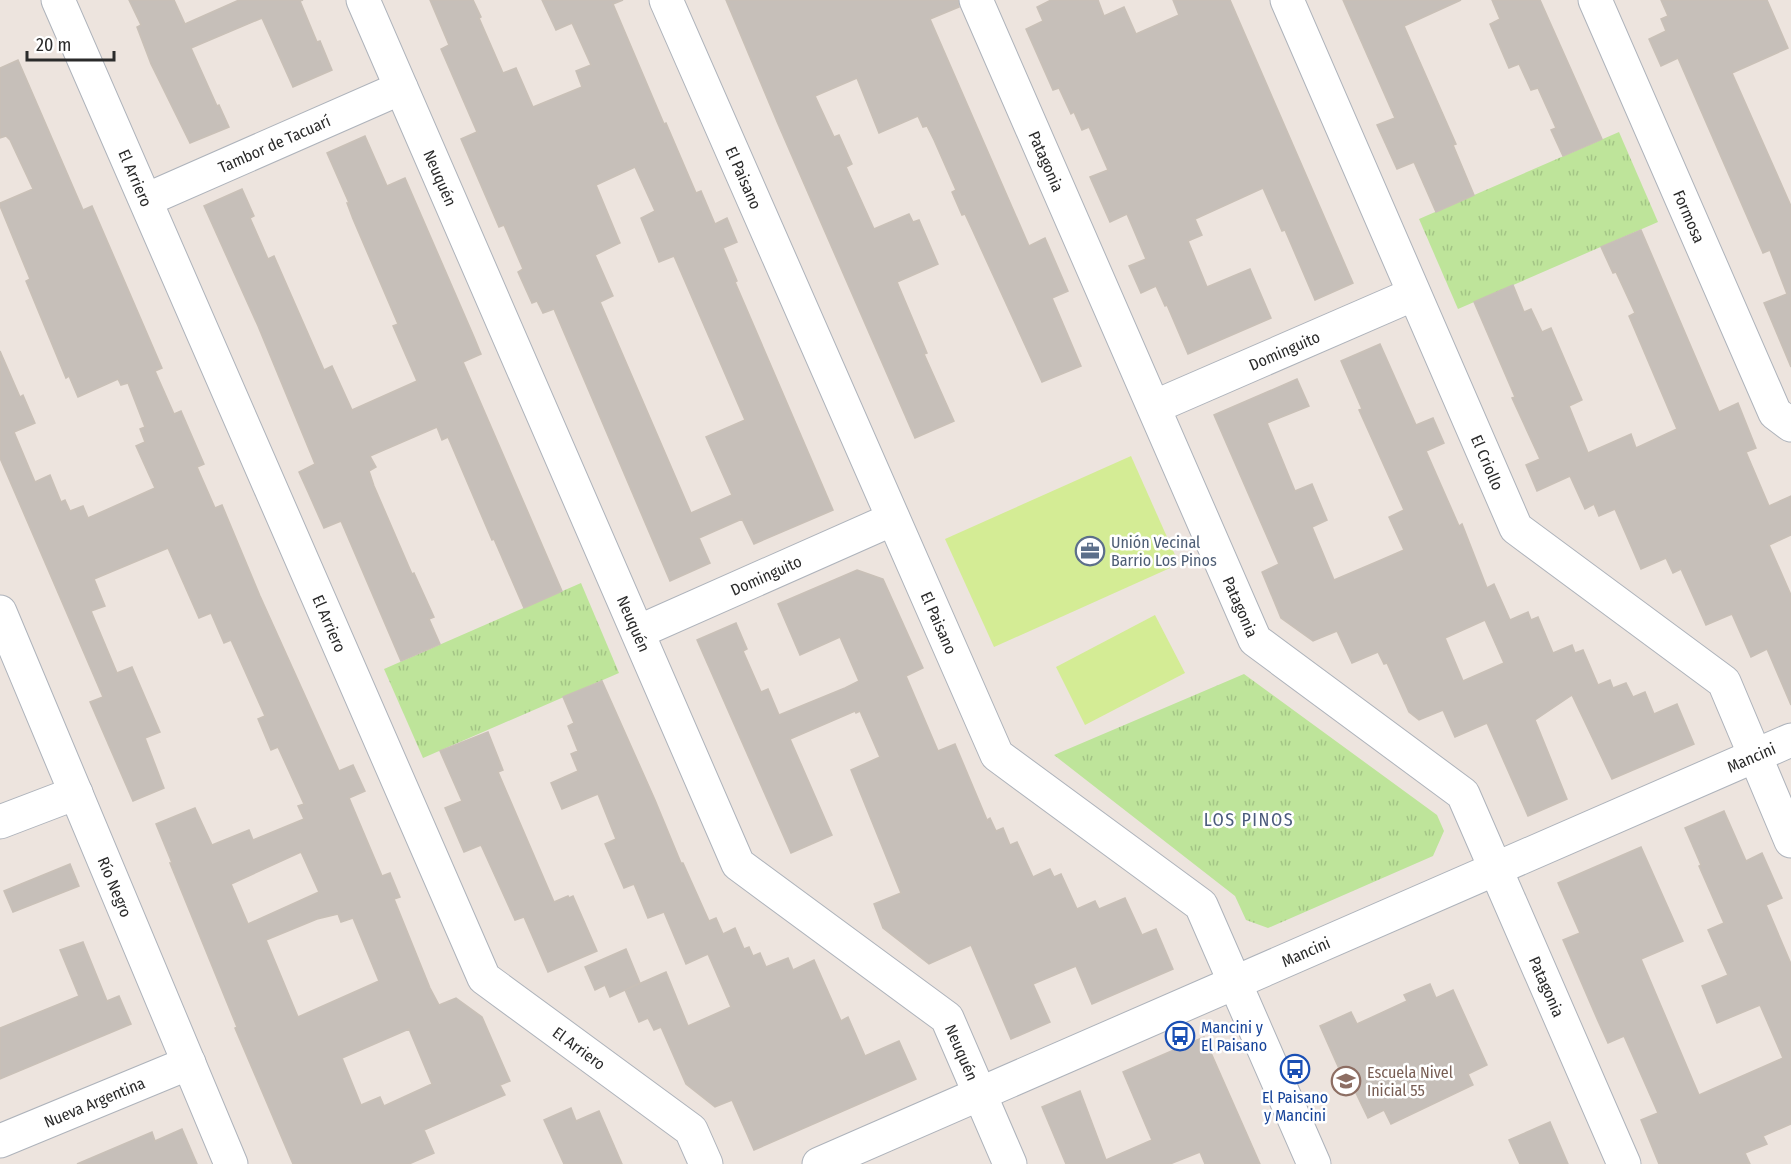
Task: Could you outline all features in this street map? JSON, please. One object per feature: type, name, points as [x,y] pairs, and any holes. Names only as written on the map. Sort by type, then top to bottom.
[{"type":"street","name":"El Arriero","points":[[58,0],[484,978],[691,1130],[706,1164]]},
{"type":"street","name":"Neuquén","points":[[363,0],[738,864],[947,1018],[1010,1164]]},
{"type":"street","name":"El Paisano","points":[[666,0],[997,755],[1201,905],[1314,1164]]},
{"type":"street","name":"Patagonia","points":[[976,0],[1256,640],[1463,794],[1624,1164]]},
{"type":"street","name":"El Criollo","points":[[1287,0],[1516,528],[1724,682],[1791,841]]},
{"type":"street","name":"Formosa","points":[[1595,0],[1775,413],[1791,425]]},
{"type":"street","name":"Tambor de Tacuarí","points":[[146,200],[401,88]]},
{"type":"street","name":"Dominguito","points":[[1154,407],[1414,294]]},
{"type":"street","name":"Dominguito","points":[[638,632],[893,519]]},
{"type":"street","name":"Río Negro","points":[[0,612],[231,1164]]},
{"type":"street","name":"Mancini","points":[[819,1164],[1791,740]]},
{"type":"street","points":[[0,822],[76,793]]},
{"type":"street","name":"Nueva Argentina","points":[[0,1141],[189,1063]]},
{"type":"green space","points":[[1619,132],[1658,222],[1458,309],[1419,219]]},
{"type":"green space","points":[[1131,456],[1179,564],[994,647],[945,539]]},
{"type":"green space","points":[[581,583],[619,673],[423,758],[384,669]]},
{"type":"green space","points":[[1155,615],[1185,673],[1085,725],[1056,667]]},
{"type":"green space","points":[[1244,674],[1437,815],[1444,831],[1433,856],[1268,928],[1246,920],[1235,896],[1054,755]]},
{"type":"building","points":[[129,0],[174,0],[185,24],[239,0],[303,0],[300,1],[317,42],[320,41],[332,70],[293,87],[262,18],[191,48],[229,127],[190,143],[151,64],[137,27],[141,25]]},
{"type":"building","points":[[430,0],[473,0],[503,73],[516,68],[533,107],[582,87],[576,71],[591,65],[572,23],[556,30],[542,0],[623,0],[613,4],[696,193],[701,191],[715,224],[727,218],[737,242],[723,248],[737,281],[735,282],[833,510],[754,544],[742,519],[699,538],[710,563],[670,581],[554,309],[543,313],[537,301],[532,303],[518,272],[523,269],[504,225],[499,227],[461,139],[477,132],[441,49],[449,45]],"holes":[[[635,167],[655,211],[641,218],[659,262],[674,256],[745,420],[706,437],[732,495],[691,513],[600,302],[613,296],[595,255],[620,243],[596,185]]]},
{"type":"building","points":[[726,0],[958,0],[959,7],[930,19],[1029,246],[1045,238],[1068,291],[1052,298],[1081,366],[1042,382],[965,214],[962,215],[952,192],[956,190],[934,140],[927,126],[923,127],[918,116],[879,133],[857,78],[815,96],[834,137],[839,135],[852,164],[846,167],[874,229],[909,214],[913,222],[919,220],[938,264],[897,282],[927,353],[924,354],[954,421],[915,438]]},
{"type":"building","points":[[1051,0],[1098,0],[1104,16],[1124,7],[1136,34],[1179,15],[1173,0],[1230,0],[1353,283],[1315,300],[1285,230],[1282,231],[1263,188],[1195,219],[1202,235],[1188,241],[1207,287],[1250,269],[1271,318],[1188,354],[1167,305],[1165,306],[1156,286],[1141,293],[1129,266],[1146,259],[1127,214],[1110,222],[1090,177],[1108,170],[1089,127],[1082,130],[1074,112],[1071,114],[1059,88],[1053,90],[1026,29],[1043,21],[1037,7]]},
{"type":"building","points":[[1343,0],[1461,0],[1404,26],[1456,144],[1453,145],[1474,195],[1436,212],[1414,162],[1397,169],[1377,125],[1395,118]]},
{"type":"building","points":[[1492,0],[1540,0],[1602,139],[1563,156],[1551,130],[1556,128],[1538,88],[1531,90],[1519,64],[1509,68],[1490,24],[1500,19]]},
{"type":"building","points":[[1661,0],[1767,0],[1788,48],[1732,73],[1791,206],[1791,367],[1764,303],[1787,294],[1770,250],[1763,253],[1678,58],[1661,66],[1649,39],[1666,31],[1661,19],[1668,16]]},
{"type":"building","points":[[18,60],[83,210],[92,206],[162,368],[155,371],[174,414],[181,411],[204,464],[197,467],[215,508],[222,505],[260,596],[339,771],[353,765],[365,791],[349,798],[382,876],[390,873],[400,897],[394,899],[430,988],[439,1005],[456,998],[482,1017],[510,1081],[500,1085],[505,1095],[424,1130],[434,1153],[409,1164],[293,1164],[235,1028],[237,1027],[170,863],[172,863],[156,824],[195,808],[212,845],[249,830],[253,840],[304,819],[298,806],[304,804],[278,747],[271,750],[258,719],[265,716],[231,640],[224,643],[211,613],[199,618],[168,548],[94,579],[105,606],[91,611],[117,673],[132,667],[160,732],[145,738],[164,788],[133,801],[90,702],[103,697],[0,458],[0,351],[20,397],[23,395],[35,423],[14,432],[35,482],[50,475],[61,502],[65,500],[70,511],[83,506],[88,518],[155,488],[136,446],[145,442],[140,429],[145,427],[128,383],[121,385],[118,379],[78,397],[69,376],[66,378],[26,281],[30,279],[0,203],[33,189],[10,140],[6,136],[0,138],[0,68]],"holes":[[[301,852],[319,892],[248,924],[231,884]],[[338,914],[341,922],[353,918],[379,981],[298,1017],[266,940],[317,919]],[[409,1029],[432,1084],[384,1106],[380,1097],[361,1105],[342,1058]]]},
{"type":"building","points":[[365,136],[387,186],[405,178],[474,337],[481,354],[463,362],[562,591],[524,608],[448,437],[442,440],[437,427],[370,456],[376,467],[369,471],[374,486],[412,574],[414,573],[434,617],[429,619],[440,644],[401,661],[341,521],[324,528],[299,472],[315,464],[258,326],[204,206],[242,189],[254,216],[250,218],[268,259],[274,256],[324,370],[332,366],[352,410],[417,381],[393,326],[398,324],[327,153]]},
{"type":"building","points":[[1641,230],[1719,412],[1738,403],[1756,448],[1746,452],[1769,506],[1791,496],[1791,535],[1769,545],[1791,595],[1791,705],[1767,649],[1751,657],[1732,614],[1706,625],[1681,569],[1673,573],[1666,558],[1641,569],[1615,509],[1599,516],[1594,504],[1585,509],[1570,476],[1537,491],[1526,465],[1540,459],[1512,398],[1515,397],[1474,302],[1513,285],[1524,312],[1531,309],[1542,332],[1551,328],[1582,400],[1569,406],[1588,453],[1631,434],[1636,448],[1677,429],[1629,316],[1635,313],[1616,272],[1613,273],[1601,247]]},
{"type":"building","points":[[1380,344],[1416,425],[1433,418],[1444,443],[1426,451],[1459,526],[1462,524],[1487,588],[1494,584],[1510,620],[1528,612],[1531,620],[1538,617],[1553,653],[1572,645],[1575,653],[1583,650],[1598,685],[1610,680],[1613,688],[1626,683],[1633,697],[1645,692],[1654,714],[1677,704],[1694,744],[1612,779],[1572,695],[1535,720],[1567,799],[1528,816],[1487,723],[1455,737],[1443,710],[1419,720],[1409,712],[1387,663],[1384,664],[1378,652],[1352,663],[1337,631],[1313,641],[1281,618],[1262,572],[1279,564],[1214,415],[1297,379],[1309,406],[1267,423],[1295,491],[1312,484],[1327,520],[1312,527],[1334,580],[1404,550],[1389,517],[1404,510],[1359,410],[1362,409],[1341,361]],"holes":[[[1485,620],[1504,663],[1463,681],[1445,638]]]},
{"type":"building","points":[[857,570],[883,579],[923,668],[906,676],[938,751],[955,744],[987,820],[990,818],[996,831],[1003,828],[1010,845],[1017,842],[1033,877],[1050,869],[1054,877],[1061,874],[1077,909],[1095,901],[1099,909],[1125,898],[1142,935],[1156,929],[1173,969],[1092,1004],[1076,966],[1033,984],[1050,1022],[1011,1039],[971,945],[929,964],[883,928],[874,904],[901,893],[851,770],[880,757],[860,711],[856,713],[855,711],[790,739],[832,835],[791,853],[697,640],[736,623],[747,649],[743,651],[761,692],[768,689],[779,715],[845,688],[859,681],[840,637],[800,655],[778,604]]},
{"type":"building","points":[[602,681],[681,863],[683,863],[709,921],[716,918],[723,934],[735,928],[744,949],[749,947],[753,956],[760,953],[766,967],[788,958],[793,970],[814,960],[841,1021],[848,1017],[865,1056],[899,1041],[916,1079],[754,1150],[732,1100],[715,1107],[686,1084],[661,1027],[654,1030],[648,1018],[639,1022],[625,990],[666,972],[688,1026],[731,1007],[708,954],[686,964],[664,912],[648,918],[634,884],[624,888],[605,844],[616,839],[598,794],[562,809],[551,783],[578,771],[571,754],[578,751],[568,726],[574,723],[563,697]]},
{"type":"building","points":[[488,732],[503,770],[498,772],[554,902],[573,896],[597,951],[548,972],[524,917],[515,920],[481,845],[464,852],[445,808],[462,801],[440,751]]},
{"type":"building","points":[[1724,811],[1746,861],[1762,853],[1782,898],[1766,905],[1791,964],[1791,1124],[1763,1136],[1767,1144],[1745,1153],[1750,1164],[1659,1164],[1641,1120],[1658,1113],[1624,1036],[1608,1043],[1598,1021],[1563,940],[1580,933],[1558,883],[1641,847],[1683,941],[1641,959],[1699,1095],[1783,1058],[1760,1005],[1717,1023],[1702,986],[1728,975],[1708,930],[1724,923],[1685,828]]},
{"type":"building","points":[[70,864],[79,886],[13,912],[4,891]]},
{"type":"building","points":[[83,942],[107,1001],[119,996],[131,1024],[0,1079],[0,1028],[79,996],[60,950]]},
{"type":"building","points":[[626,949],[640,983],[610,997],[605,985],[595,990],[585,967]]},
{"type":"building","points":[[1430,984],[1436,998],[1453,990],[1487,1065],[1468,1074],[1473,1085],[1391,1124],[1384,1110],[1368,1118],[1354,1089],[1349,1091],[1320,1026],[1351,1012],[1357,1024],[1407,1001],[1404,995]]},
{"type":"building","points":[[1204,1037],[1260,1164],[1205,1164],[1200,1152],[1170,1164],[1066,1164],[1042,1107],[1080,1091],[1106,1160],[1152,1140],[1123,1072]]},
{"type":"building","points":[[571,1108],[576,1121],[599,1111],[622,1164],[564,1164],[544,1120]]},
{"type":"building","points":[[1550,1122],[1568,1164],[1520,1164],[1509,1140]]},
{"type":"building","points":[[182,1129],[197,1164],[77,1164],[152,1132],[155,1141]]},
{"type":"place","name":"Unión Vecinal Barrio Los Pinos","points":[[1090,551]]},
{"type":"place","name":"Mancini y El Paisano","points":[[1180,1036]]},
{"type":"place","name":"El Paisano y Mancini","points":[[1295,1069]]},
{"type":"place","name":"Escuela Nivel Inicial 55","points":[[1346,1081]]},
{"type":"district","name":"LOS PINOS","points":[[1249,820]]}]
